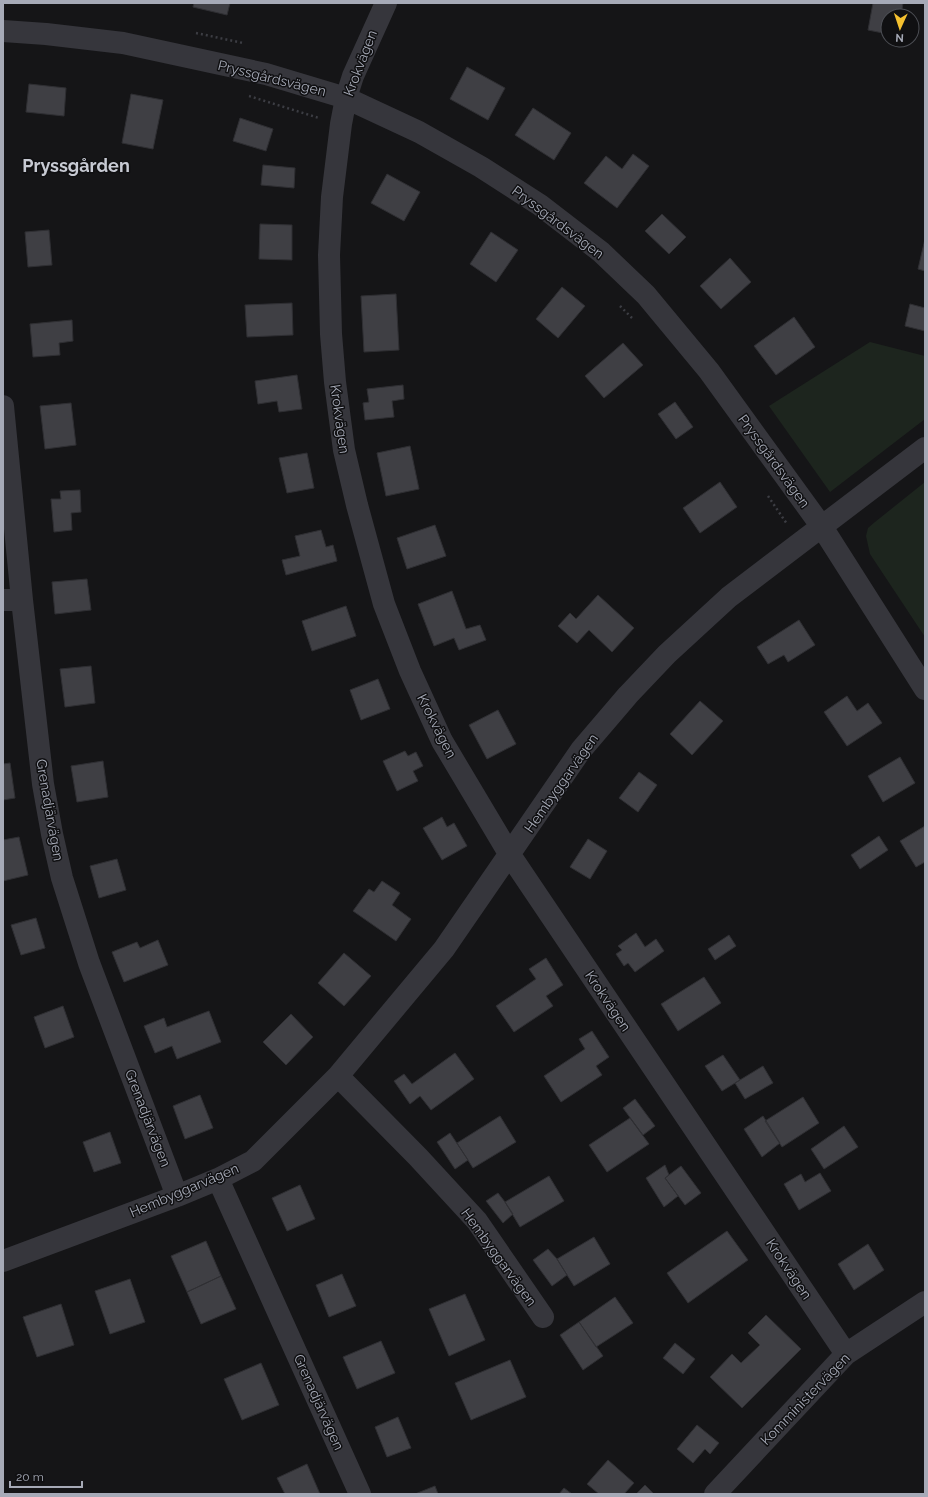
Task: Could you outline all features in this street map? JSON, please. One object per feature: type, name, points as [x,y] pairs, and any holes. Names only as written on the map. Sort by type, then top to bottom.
[{"type":"street","name":"Krokvägen","points":[[386,3],[353,76],[346,98],[341,124],[332,197],[329,248],[331,334],[335,382],[344,450],[384,604],[410,671],[442,741],[510,855],[846,1354]]},
{"type":"street","name":"Pryssgårdsvägen","points":[[3,31],[46,34],[123,43],[266,74],[346,98],[419,132],[481,167],[540,206],[601,252],[646,295],[710,371],[822,527],[925,689]]},
{"type":"street","name":"Grenadjärvägen","points":[[3,406],[12,600],[52,834],[62,878],[89,963],[177,1196]]},
{"type":"street","name":"Hembyggarvägen","points":[[3,1261],[177,1196],[253,1161],[338,1076],[444,949],[581,750],[628,695],[667,654],[729,598],[925,448]]},
{"type":"street","name":"Hembyggarvägen","points":[[338,1076],[418,1157],[477,1221],[543,1317]]},
{"type":"street","name":"Grenadjärvägen","points":[[218,1178],[360,1494]]},
{"type":"street","name":"Komministervägen","points":[[715,1494],[846,1354],[925,1302]]},
{"type":"path","points":[[190,32],[248,45]]},
{"type":"path","points":[[244,95],[341,124]]},
{"type":"path","points":[[618,303],[634,320]]},
{"type":"path","points":[[765,491],[800,544]]},
{"type":"shaded area","points":[[870,342],[925,356],[925,419],[830,492],[769,406]]},
{"type":"shaded area","points":[[925,482],[925,637],[870,554],[866,536],[868,528]]},
{"type":"building","points":[[194,3],[230,3],[227,15],[193,7]]},
{"type":"building","points":[[873,3],[903,3],[902,8],[880,8],[880,32],[868,30]]},
{"type":"building","points":[[467,67],[505,88],[488,120],[450,99]]},
{"type":"building","points":[[29,84],[66,88],[64,116],[26,112]]},
{"type":"building","points":[[131,94],[163,100],[153,149],[122,143]]},
{"type":"building","points":[[533,108],[571,133],[554,160],[515,135]]},
{"type":"building","points":[[240,118],[273,129],[266,151],[233,141]]},
{"type":"building","points":[[633,154],[649,166],[617,208],[584,183],[606,156],[622,169]]},
{"type":"building","points":[[263,165],[295,168],[294,188],[261,185]]},
{"type":"building","points":[[387,174],[420,192],[404,221],[371,203]]},
{"type":"building","points":[[662,214],[686,237],[669,254],[645,231]]},
{"type":"building","points":[[260,224],[292,225],[292,260],[259,259]]},
{"type":"building","points":[[49,230],[52,265],[28,267],[25,232]]},
{"type":"building","points":[[491,232],[518,250],[496,282],[470,264]]},
{"type":"building","points":[[925,239],[925,271],[918,269]]},
{"type":"building","points":[[730,258],[751,282],[721,309],[700,286]]},
{"type":"building","points":[[562,287],[585,306],[558,338],[536,319]]},
{"type":"building","points":[[396,294],[399,350],[364,352],[361,296]]},
{"type":"building","points":[[292,303],[293,335],[247,337],[245,305]]},
{"type":"building","points":[[910,304],[925,308],[925,331],[905,326]]},
{"type":"building","points":[[794,317],[815,347],[776,375],[754,346]]},
{"type":"building","points":[[72,320],[73,341],[59,343],[60,355],[33,357],[30,324]]},
{"type":"building","points":[[623,343],[643,365],[604,398],[585,376]]},
{"type":"building","points":[[297,375],[302,409],[279,412],[277,401],[258,404],[255,381]]},
{"type":"building","points":[[403,385],[404,399],[392,401],[394,417],[365,420],[363,403],[369,402],[367,389]]},
{"type":"building","points":[[675,402],[693,427],[676,439],[658,414]]},
{"type":"building","points":[[71,403],[76,445],[45,449],[40,406]]},
{"type":"building","points":[[410,446],[419,489],[386,496],[377,453]]},
{"type":"building","points":[[307,453],[314,488],[287,493],[279,458]]},
{"type":"building","points":[[720,482],[737,507],[700,533],[683,508]]},
{"type":"building","points":[[80,490],[81,512],[71,513],[72,530],[54,532],[51,499],[61,499],[60,491]]},
{"type":"building","points":[[435,525],[446,556],[407,569],[397,538]]},
{"type":"building","points":[[321,530],[326,547],[333,545],[337,561],[286,575],[282,560],[300,556],[295,536]]},
{"type":"building","points":[[87,579],[91,610],[55,614],[52,582]]},
{"type":"building","points":[[452,591],[466,629],[480,625],[486,640],[459,650],[454,638],[434,646],[418,604]]},
{"type":"building","points":[[598,595],[634,628],[612,652],[589,630],[577,643],[558,626],[570,613],[576,619]]},
{"type":"building","points":[[346,606],[356,636],[312,651],[302,621]]},
{"type":"building","points":[[799,620],[815,645],[788,662],[784,655],[768,664],[757,647]]},
{"type":"building","points":[[91,666],[95,703],[65,707],[60,669]]},
{"type":"building","points":[[378,679],[390,709],[361,720],[350,690]]},
{"type":"building","points":[[847,696],[857,711],[868,703],[882,723],[847,746],[824,712]]},
{"type":"building","points":[[700,701],[723,721],[692,755],[670,734]]},
{"type":"building","points":[[498,710],[516,744],[487,759],[469,725]]},
{"type":"building","points":[[405,751],[408,756],[416,752],[423,766],[413,771],[418,781],[397,791],[383,761]]},
{"type":"building","points":[[900,757],[915,783],[883,802],[868,776]]},
{"type":"building","points":[[103,761],[108,797],[77,802],[71,766]]},
{"type":"building","points":[[10,763],[15,798],[3,800],[3,764]]},
{"type":"building","points":[[639,772],[657,785],[638,812],[619,798]]},
{"type":"building","points":[[442,817],[447,827],[454,823],[467,846],[442,860],[423,828]]},
{"type":"building","points":[[925,826],[925,862],[916,867],[900,841]]},
{"type":"building","points":[[879,836],[888,850],[860,869],[851,855]]},
{"type":"building","points":[[19,837],[28,875],[3,881],[3,840]]},
{"type":"building","points":[[588,839],[607,851],[590,879],[570,867]]},
{"type":"building","points":[[117,859],[126,890],[99,898],[90,866]]},
{"type":"building","points":[[382,881],[400,893],[392,905],[411,919],[396,941],[353,911],[369,889],[374,892]]},
{"type":"building","points":[[36,918],[45,948],[21,955],[11,925]]},
{"type":"building","points":[[636,933],[645,947],[656,939],[664,951],[635,972],[628,963],[624,966],[616,954],[622,950],[618,946]]},
{"type":"building","points":[[729,935],[736,946],[715,960],[708,949]]},
{"type":"building","points":[[158,940],[168,965],[124,982],[112,952],[137,942],[140,948]]},
{"type":"building","points":[[344,953],[371,976],[344,1006],[318,983]]},
{"type":"building","points":[[546,958],[563,985],[546,996],[553,1006],[514,1032],[496,1006],[536,979],[529,969]]},
{"type":"building","points":[[704,977],[721,1003],[678,1031],[661,1004]]},
{"type":"building","points":[[63,1006],[74,1037],[45,1048],[34,1017]]},
{"type":"building","points":[[209,1011],[221,1042],[177,1059],[172,1046],[155,1053],[144,1026],[164,1018],[167,1027]]},
{"type":"building","points":[[291,1014],[313,1037],[286,1065],[263,1042]]},
{"type":"building","points":[[592,1031],[609,1057],[596,1066],[602,1075],[561,1102],[544,1076],[585,1049],[579,1039]]},
{"type":"building","points":[[455,1053],[474,1079],[431,1110],[420,1096],[410,1104],[394,1081],[404,1074],[412,1084]]},
{"type":"building","points":[[723,1055],[740,1080],[722,1091],[705,1066]]},
{"type":"building","points":[[763,1066],[773,1083],[745,1099],[735,1083]]},
{"type":"building","points":[[200,1095],[213,1128],[185,1139],[173,1106]]},
{"type":"building","points":[[803,1097],[819,1123],[782,1147],[765,1121]]},
{"type":"building","points":[[635,1099],[655,1126],[643,1135],[623,1108]]},
{"type":"building","points":[[500,1116],[516,1142],[473,1168],[457,1143]]},
{"type":"building","points":[[763,1116],[780,1143],[762,1157],[744,1129]]},
{"type":"building","points":[[630,1118],[649,1144],[607,1172],[589,1145]]},
{"type":"building","points":[[844,1126],[858,1147],[824,1169],[811,1149]]},
{"type":"building","points":[[110,1132],[121,1163],[94,1172],[83,1142]]},
{"type":"building","points":[[450,1133],[468,1160],[455,1169],[437,1142]]},
{"type":"building","points":[[665,1165],[669,1175],[665,1178],[678,1196],[664,1207],[646,1178]]},
{"type":"building","points":[[681,1166],[701,1193],[685,1205],[665,1178]]},
{"type":"building","points":[[820,1173],[831,1191],[799,1210],[784,1184],[801,1174],[805,1182]]},
{"type":"building","points":[[549,1176],[564,1201],[520,1227],[505,1202]]},
{"type":"building","points":[[300,1185],[315,1219],[287,1231],[272,1198]]},
{"type":"building","points":[[498,1193],[513,1214],[503,1223],[486,1201]]},
{"type":"building","points":[[727,1231],[748,1260],[688,1303],[667,1273]]},
{"type":"building","points":[[594,1237],[610,1264],[574,1286],[557,1259]]},
{"type":"building","points":[[206,1241],[221,1276],[187,1292],[171,1256]]},
{"type":"building","points":[[868,1244],[884,1270],[854,1290],[838,1264]]},
{"type":"building","points":[[548,1249],[557,1259],[567,1275],[552,1286],[533,1260]]},
{"type":"building","points":[[342,1274],[356,1306],[329,1317],[316,1285]]},
{"type":"building","points":[[221,1276],[236,1309],[201,1324],[187,1292]]},
{"type":"building","points":[[130,1279],[145,1322],[110,1334],[95,1291]]},
{"type":"building","points":[[465,1294],[485,1340],[449,1356],[429,1309]]},
{"type":"building","points":[[615,1297],[633,1323],[596,1347],[579,1322]]},
{"type":"building","points":[[61,1304],[74,1345],[37,1357],[23,1317]]},
{"type":"building","points":[[766,1315],[801,1349],[742,1408],[710,1377],[732,1354],[741,1363],[760,1345],[748,1333]]},
{"type":"building","points":[[579,1322],[603,1356],[583,1370],[560,1335]]},
{"type":"building","points":[[381,1341],[395,1373],[357,1389],[343,1357]]},
{"type":"building","points":[[675,1343],[695,1359],[683,1374],[663,1358]]},
{"type":"building","points":[[510,1360],[526,1397],[471,1420],[455,1383]]},
{"type":"building","points":[[261,1363],[279,1405],[242,1420],[224,1379]]},
{"type":"building","points":[[398,1417],[411,1448],[387,1457],[375,1427]]},
{"type":"building","points":[[697,1425],[719,1443],[710,1454],[705,1449],[693,1463],[677,1449]]},
{"type":"building","points":[[608,1460],[634,1483],[624,1494],[599,1494],[587,1484]]},
{"type":"building","points":[[307,1464],[320,1494],[285,1494],[277,1478]]},
{"type":"building","points":[[645,1485],[654,1494],[636,1494]]},
{"type":"building","points":[[435,1486],[438,1494],[415,1494]]},
{"type":"building","points":[[564,1488],[572,1494],[559,1494]]},
{"type":"district","name":"Pryssgården","points":[[76,165]]}]
